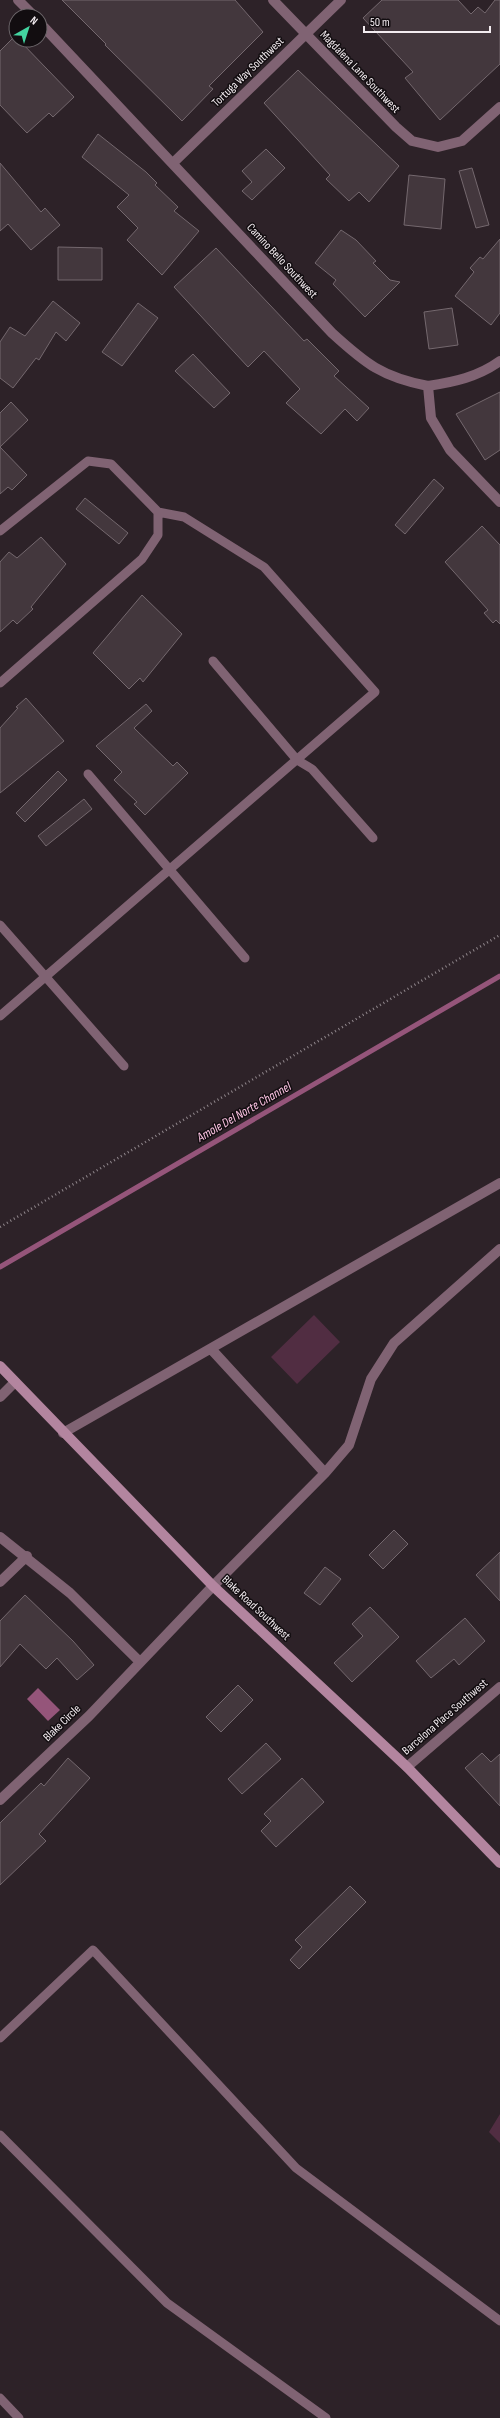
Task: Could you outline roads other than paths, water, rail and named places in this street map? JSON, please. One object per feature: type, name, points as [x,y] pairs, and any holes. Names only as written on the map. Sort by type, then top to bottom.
[{"type":"main road","name":"Blake Road Southwest","points":[[0,1366],[213,1586],[407,1768],[500,1863]]},
{"type":"street","points":[[18,0],[26,8]]},
{"type":"street","name":"Magdalena Lane Southwest","points":[[273,0],[396,127],[412,141],[438,147],[462,142],[500,107]]},
{"type":"street","name":"Tortuga Way Southwest","points":[[173,163],[341,0]]},
{"type":"street","name":"Camino Bello Southwest","points":[[48,31],[332,333],[358,357],[382,373],[403,381],[428,386]]},
{"type":"street","points":[[500,362],[487,371],[459,381],[428,386],[431,418],[450,450],[500,502]]},
{"type":"street","points":[[64,1433],[212,1350],[500,1183]]},
{"type":"street","name":"Blake Circle","points":[[0,1800],[89,1716],[213,1586],[326,1473],[349,1444],[371,1379],[394,1343],[500,1249]]},
{"type":"street","points":[[212,1350],[326,1473]]},
{"type":"street","points":[[0,1397],[15,1382]]},
{"type":"street","points":[[0,1537],[27,1556],[70,1593],[140,1662]]},
{"type":"street","points":[[0,1582],[27,1556]]},
{"type":"street","name":"Barcelona Place Southwest","points":[[407,1768],[500,1686]]},
{"type":"lane","points":[[0,532],[88,461],[111,464],[158,512],[184,517],[264,567],[376,692],[170,872],[0,1016]]},
{"type":"lane","points":[[0,683],[142,559],[158,535],[158,512]]},
{"type":"lane","points":[[213,661],[297,760],[312,769],[373,838]]},
{"type":"lane","points":[[88,774],[170,872],[245,958]]},
{"type":"lane","points":[[0,926],[124,1066]]},
{"type":"lane","points":[[0,2038],[93,1950],[296,2168],[500,2321]]},
{"type":"lane","points":[[0,2135],[166,2303],[326,2418]]},
{"type":"lane","points":[[0,2398],[19,2418]]},
{"type":"waterway","name":"Amole Del Norte Channel","points":[[0,1267],[500,976]]}]
